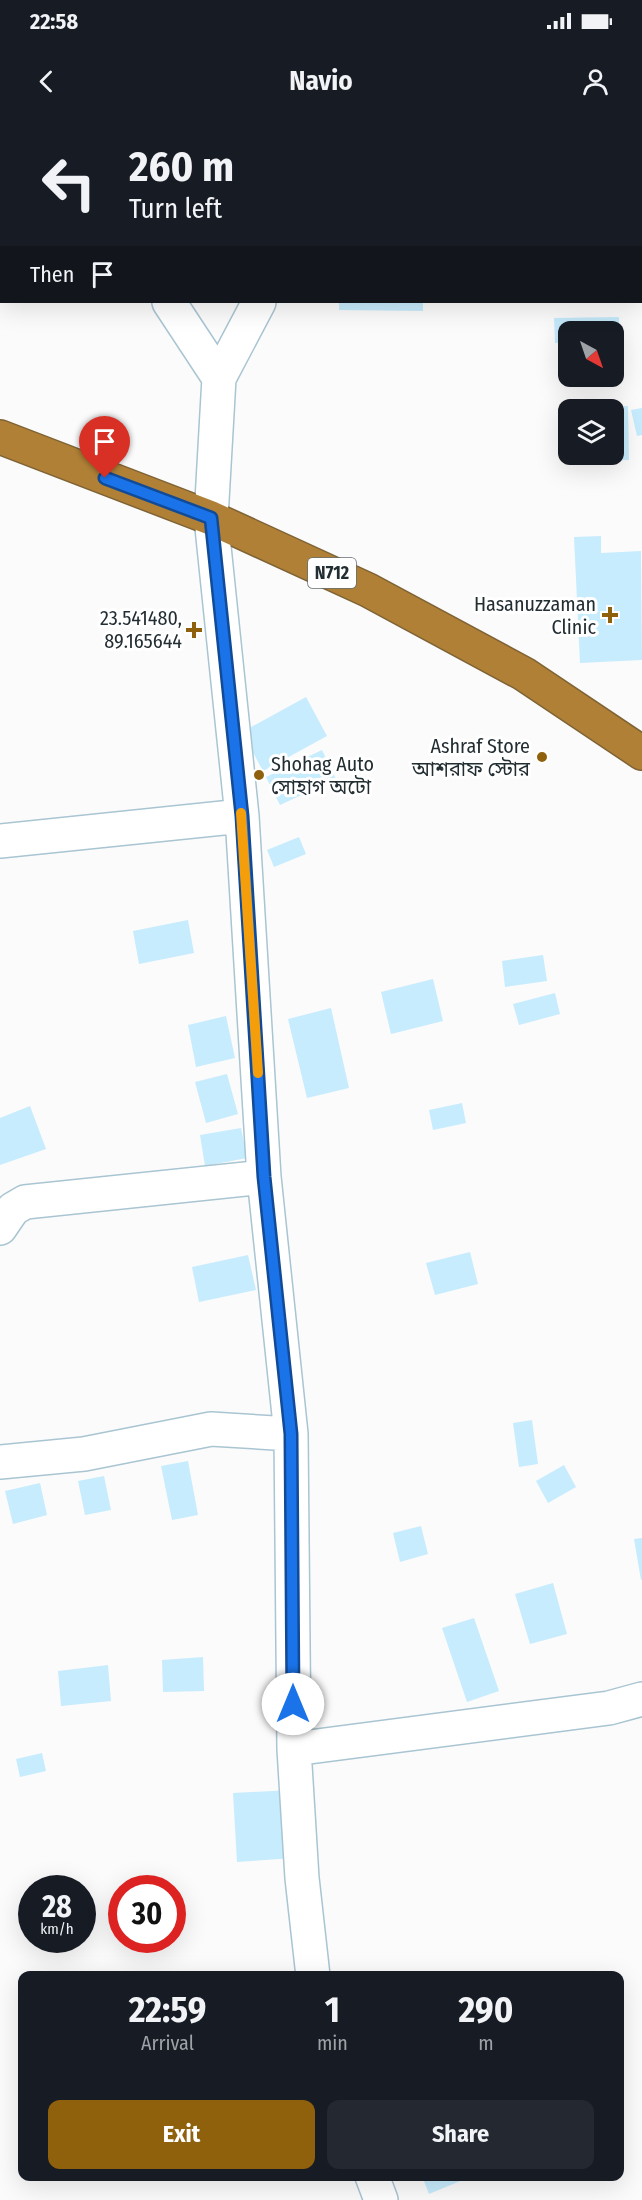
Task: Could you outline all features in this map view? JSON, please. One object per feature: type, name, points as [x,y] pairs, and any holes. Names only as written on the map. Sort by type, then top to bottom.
[{"type":"highway","name":"N712","points":[[0,437],[211,518],[368,590],[525,674],[642,753]]},
{"type":"street","points":[[170,303],[219,378]]},
{"type":"street","points":[[258,303],[219,378],[211,518],[242,816],[264,1177],[291,1434],[294,1749],[302,1878],[311,1971]]},
{"type":"street","points":[[0,841],[242,816]]},
{"type":"street","points":[[0,1228],[13,1209],[25,1202],[264,1177]]},
{"type":"street","points":[[0,1462],[84,1454],[211,1429],[291,1434]]},
{"type":"street","points":[[294,1749],[609,1708],[642,1699]]},
{"type":"street","points":[[374,2181],[381,2200]]},
{"type":"building","points":[[339,303],[423,303],[423,311],[339,310]]},
{"type":"building","points":[[619,317],[619,321],[558,321],[558,343],[555,343],[554,318]]},
{"type":"building","points":[[624,406],[628,406],[629,460],[624,460]]},
{"type":"building","points":[[642,408],[642,435],[637,436],[631,410]]},
{"type":"building","name":"Hasanuzzaman Clinic","points":[[601,536],[601,553],[641,551],[642,660],[580,663],[574,537]]},
{"type":"building","points":[[306,697],[327,736],[263,771],[242,732]]},
{"type":"building","points":[[322,750],[336,779],[280,805],[266,777]]},
{"type":"building","points":[[299,837],[306,854],[274,867],[267,850]]},
{"type":"building","points":[[188,920],[194,953],[139,964],[133,931]]},
{"type":"building","points":[[543,955],[547,981],[505,987],[502,961]]},
{"type":"building","points":[[433,979],[443,1021],[391,1034],[381,992]]},
{"type":"building","points":[[555,993],[560,1014],[519,1025],[513,1004]]},
{"type":"building","points":[[331,1008],[349,1088],[307,1098],[288,1019]]},
{"type":"building","points":[[226,1016],[235,1058],[196,1067],[188,1025]]},
{"type":"building","points":[[227,1074],[238,1114],[206,1123],[195,1082]]},
{"type":"building","points":[[462,1103],[466,1123],[433,1130],[429,1110]]},
{"type":"building","points":[[30,1106],[46,1149],[0,1165],[0,1118]]},
{"type":"building","points":[[241,1128],[247,1158],[205,1166],[200,1135]]},
{"type":"building","points":[[470,1252],[478,1284],[435,1295],[426,1263]]},
{"type":"building","points":[[248,1255],[256,1290],[199,1302],[192,1267]]},
{"type":"building","points":[[532,1420],[538,1464],[519,1467],[513,1423]]},
{"type":"building","points":[[188,1461],[198,1515],[172,1520],[161,1466]]},
{"type":"building","points":[[564,1465],[576,1487],[548,1503],[536,1481]]},
{"type":"building","points":[[104,1476],[111,1510],[85,1515],[78,1481]]},
{"type":"building","points":[[40,1483],[47,1515],[13,1524],[5,1491]]},
{"type":"building","points":[[421,1526],[428,1554],[400,1562],[393,1533]]},
{"type":"building","points":[[642,1538],[642,1580],[641,1580],[634,1539]]},
{"type":"building","points":[[553,1583],[567,1634],[530,1644],[515,1594]]},
{"type":"building","points":[[474,1618],[499,1691],[467,1702],[442,1628]]},
{"type":"building","points":[[203,1657],[204,1691],[163,1692],[162,1660]]},
{"type":"building","points":[[108,1665],[111,1701],[61,1706],[58,1671]]},
{"type":"building","points":[[42,1753],[46,1771],[20,1777],[16,1759]]},
{"type":"building","points":[[290,1790],[294,1858],[237,1862],[233,1793]]},
{"type":"building","points":[[424,2181],[460,2181],[429,2194]]},
{"type":"slow traffic","points":[[241,813],[258,1073]]},
{"type":"place","name":"Hasanuzzaman Clinic","points":[[610,615]]},
{"type":"place","name":"23.541480, 89.165644","points":[[194,630]]},
{"type":"place","name":"Ashraf Store আশরাফ স্টোর","points":[[542,757]]},
{"type":"place","name":"Shohag Auto সোহাগ অটো","points":[[259,775]]},
{"type":"route","points":[[105,478],[211,518],[220,622],[242,816],[264,1177],[291,1434],[293,1704]]}]
